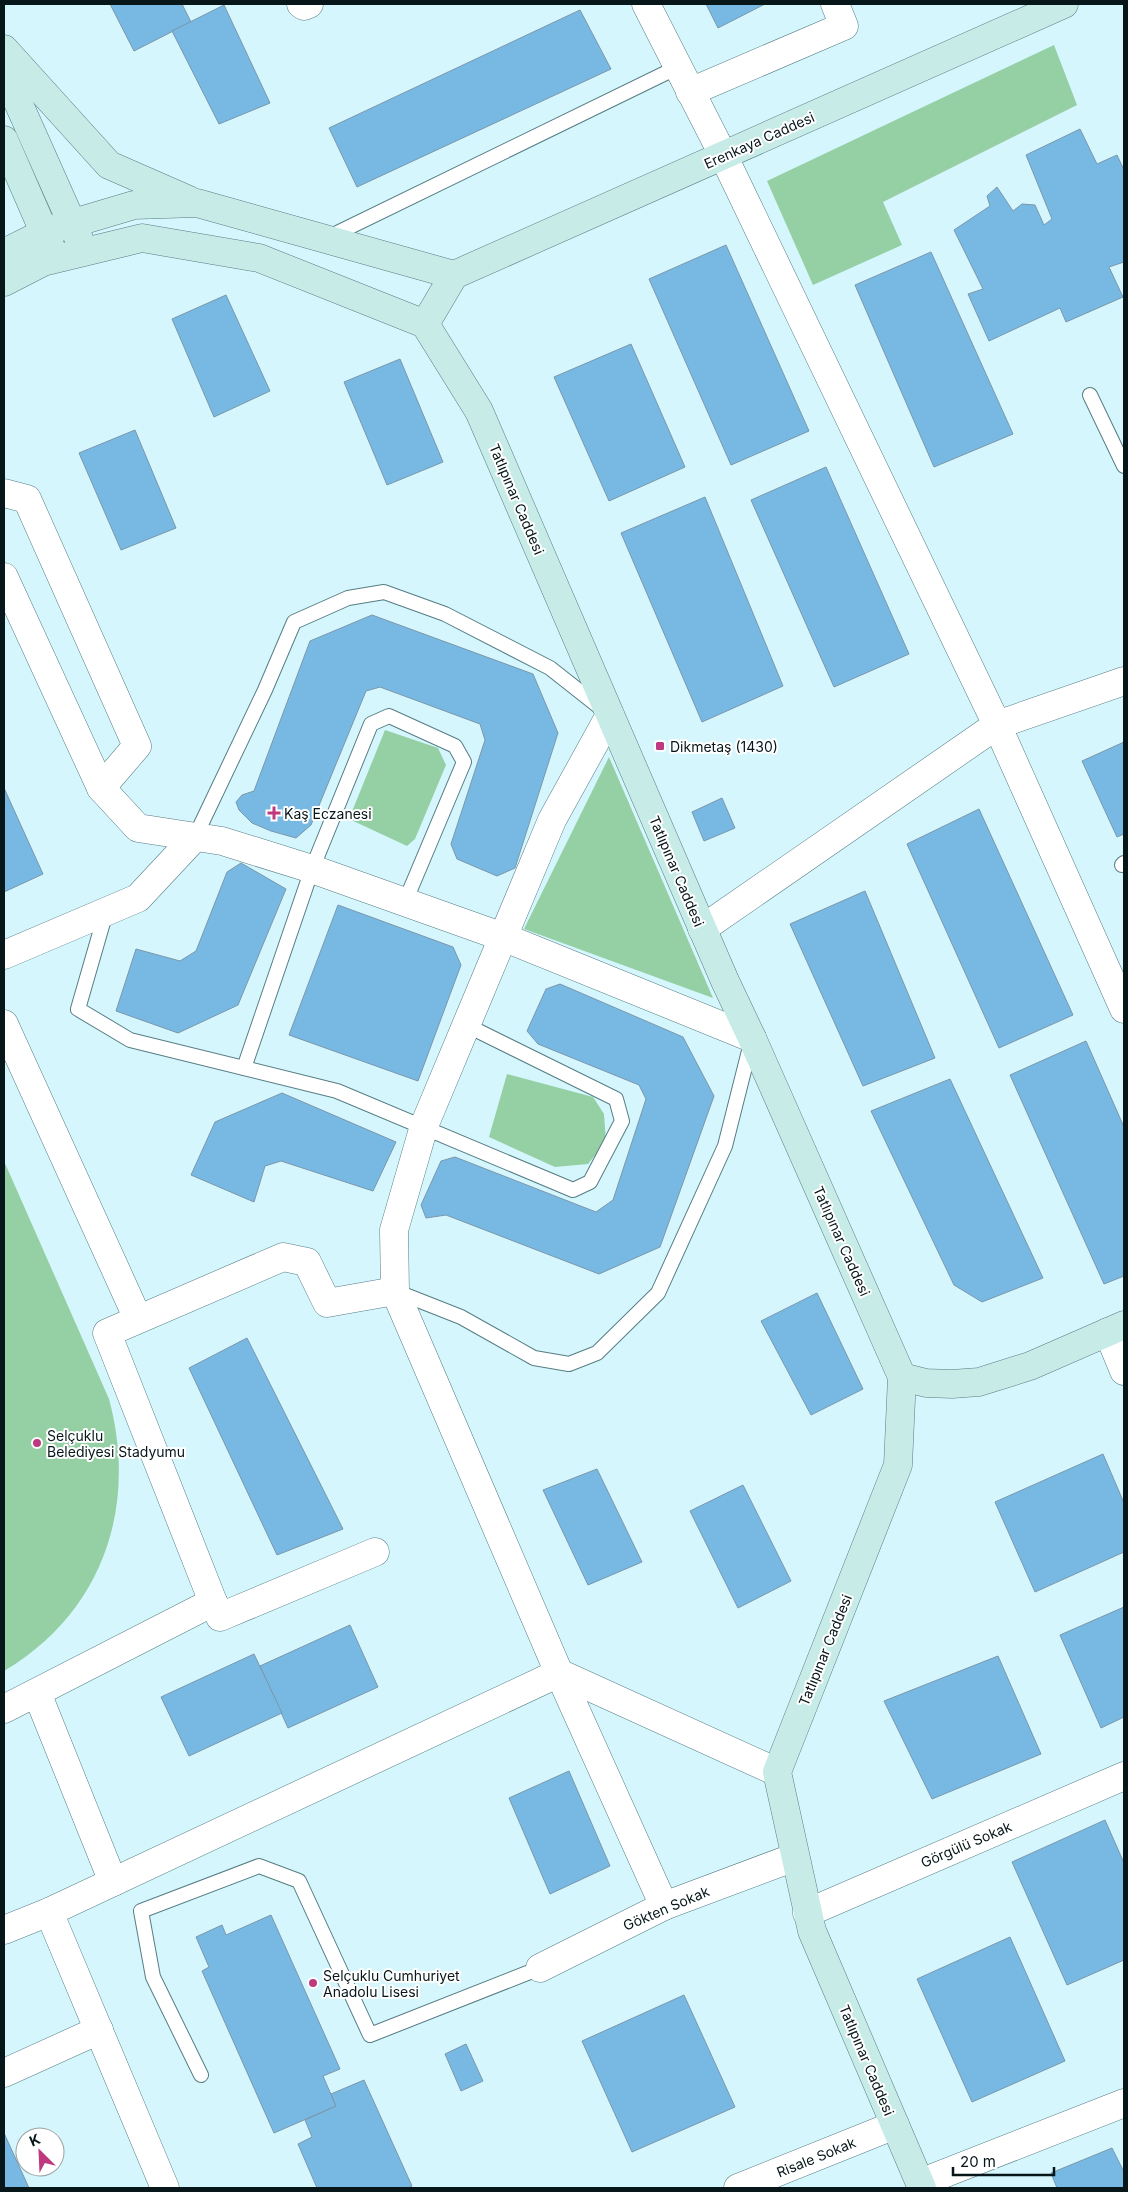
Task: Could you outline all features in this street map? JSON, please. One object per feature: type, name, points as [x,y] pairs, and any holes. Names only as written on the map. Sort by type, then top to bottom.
[{"type":"street","points":[[301,4],[304,6],[309,4]]},
{"type":"street","points":[[646,4],[723,156],[997,725],[1121,992]]},
{"type":"street","points":[[690,92],[844,26],[835,4]]},
{"type":"street","name":"Erenkaya Caddesi","points":[[454,276],[1064,4]]},
{"type":"street","points":[[4,49],[109,166],[197,204],[454,276],[425,324],[259,258],[142,238],[43,262],[4,282]]},
{"type":"street","points":[[4,62],[17,100],[73,223],[84,252]]},
{"type":"street","points":[[4,140],[43,233],[56,259]]},
{"type":"street","points":[[4,252],[43,233],[134,205],[197,204]]},
{"type":"street","name":"Tatlıpınar Caddesi","points":[[425,324],[479,411],[702,929],[902,1377],[898,1465],[777,1772],[812,1931],[921,2186]]},
{"type":"street","points":[[4,493],[27,499],[137,746],[101,788]]},
{"type":"street","points":[[4,577],[13,623],[101,788],[138,828],[222,841],[312,869],[503,937],[752,1038]]},
{"type":"street","points":[[702,929],[997,725],[1124,681]]},
{"type":"street","points":[[610,715],[552,820],[424,1126],[394,1230],[395,1291],[559,1673],[664,1906]]},
{"type":"street","points":[[4,955],[138,898],[195,837]]},
{"type":"street","points":[[4,1024],[138,1319]]},
{"type":"street","points":[[375,1552],[220,1617],[107,1333],[283,1257],[307,1262],[327,1302],[395,1291]]},
{"type":"street","points":[[902,1377],[926,1382],[952,1384],[979,1382],[1030,1366],[1116,1329],[1124,1371]]},
{"type":"street","points":[[4,1709],[213,1602]]},
{"type":"street","points":[[4,1930],[49,1912],[559,1673],[777,1772]]},
{"type":"street","points":[[37,1693],[113,1882]]},
{"type":"street","name":"Görgülü Sokak","points":[[808,1913],[1124,1776]]},
{"type":"street","name":"Gökten Sokak","points":[[540,1968],[664,1906],[795,1857]]},
{"type":"street","points":[[49,1912],[165,2188]]},
{"type":"street","points":[[4,2073],[99,2030]]},
{"type":"street","points":[[921,2186],[1124,2103]]},
{"type":"street","name":"Risale Sokak","points":[[738,2188],[895,2125]]},
{"type":"lane","points":[[324,239],[678,66]]},
{"type":"lane","points":[[1090,395],[1124,466]]},
{"type":"lane","points":[[195,837],[265,690],[294,622],[348,598],[384,592],[445,614],[550,668],[610,715]]},
{"type":"lane","points":[[244,1068],[312,869],[371,724],[389,716],[454,746],[464,762],[405,902]]},
{"type":"lane","points":[[106,912],[78,1009],[130,1040],[337,1091],[573,1190],[590,1182],[622,1121],[616,1100],[466,1025]]},
{"type":"lane","points":[[395,1291],[461,1317],[534,1358],[569,1364],[597,1353],[658,1293],[725,1146],[752,1038]]},
{"type":"lane","points":[[201,2075],[153,1977],[141,1912],[259,1866],[299,1881],[370,2035],[540,1968]]},
{"type":"green space","points":[[1054,45],[1077,105],[883,202],[902,245],[813,285],[767,181]]},
{"type":"green space","points":[[385,730],[438,748],[446,765],[415,839],[407,846],[349,819]]},
{"type":"green space","points":[[609,757],[713,998],[524,929]]},
{"type":"green space","points":[[507,1074],[593,1097],[604,1114],[606,1142],[588,1164],[555,1167],[489,1137]]},
{"type":"green space","points":[[4,1161],[109,1399],[117,1439],[119,1479],[115,1517],[105,1553],[88,1587],[66,1619],[38,1647],[4,1671]]},
{"type":"building","points":[[110,4],[182,4],[191,22],[134,51]]},
{"type":"building","points":[[706,4],[765,4],[718,28]]},
{"type":"building","points":[[224,5],[270,103],[219,124],[172,31]]},
{"type":"building","points":[[580,10],[611,69],[357,187],[329,128]]},
{"type":"building","points":[[1080,129],[1097,164],[1117,155],[1124,170],[1124,262],[1109,267],[1123,297],[1066,322],[1060,308],[989,341],[968,294],[983,289],[954,230],[990,206],[987,196],[997,187],[1013,211],[1022,204],[1035,205],[1044,225],[1052,219],[1026,155]]},
{"type":"building","points":[[726,245],[809,431],[731,465],[649,279]]},
{"type":"building","points":[[931,252],[1013,434],[934,467],[855,285]]},
{"type":"building","points":[[226,295],[270,391],[214,417],[172,319]]},
{"type":"building","points":[[631,344],[685,467],[609,501],[554,377]]},
{"type":"building","points":[[400,359],[443,462],[387,485],[344,382]]},
{"type":"building","points":[[135,430],[176,528],[121,550],[79,453]]},
{"type":"building","points":[[826,467],[909,654],[834,687],[751,500]]},
{"type":"building","points":[[705,497],[783,686],[702,722],[621,533]]},
{"type":"building","points":[[372,615],[533,674],[558,733],[515,868],[497,876],[457,859],[451,844],[485,740],[480,724],[380,687],[366,691],[311,825],[296,838],[252,823],[239,810],[236,802],[242,795],[254,791],[310,641]]},
{"type":"building","points":[[1124,742],[1124,834],[1117,837],[1082,761]]},
{"type":"building","points":[[4,788],[43,874],[4,892]]},
{"type":"building","points":[[722,798],[735,828],[704,841],[692,812]]},
{"type":"building","points":[[979,809],[1073,1015],[999,1048],[907,844]]},
{"type":"building","points":[[241,863],[286,889],[238,1005],[178,1033],[116,1011],[136,949],[180,961],[196,951],[227,872]]},
{"type":"building","points":[[865,891],[935,1058],[863,1086],[790,924]]},
{"type":"building","points":[[338,905],[453,947],[461,965],[418,1081],[289,1035]]},
{"type":"building","points":[[560,984],[683,1037],[714,1096],[660,1247],[599,1274],[446,1215],[426,1218],[421,1205],[441,1161],[455,1157],[596,1212],[613,1200],[646,1099],[639,1085],[538,1044],[527,1031],[546,989]]},
{"type":"building","points":[[1086,1041],[1124,1127],[1124,1276],[1104,1284],[1010,1075]]},
{"type":"building","points":[[950,1079],[1043,1278],[982,1302],[954,1285],[871,1111]]},
{"type":"building","points":[[282,1093],[396,1142],[373,1191],[281,1161],[265,1166],[254,1202],[191,1175],[215,1122]]},
{"type":"building","points":[[817,1293],[863,1389],[811,1415],[761,1321]]},
{"type":"building","points":[[247,1338],[343,1529],[277,1555],[189,1368]]},
{"type":"building","points":[[1103,1454],[1124,1503],[1124,1552],[1035,1592],[995,1502]]},
{"type":"building","points":[[597,1469],[642,1562],[588,1585],[543,1490]]},
{"type":"building","points":[[743,1485],[791,1581],[738,1608],[690,1511]]},
{"type":"building","points":[[1124,1607],[1124,1717],[1101,1728],[1060,1635]]},
{"type":"building","points":[[350,1625],[378,1687],[288,1728],[260,1666]]},
{"type":"building","points":[[254,1654],[282,1713],[189,1756],[161,1697]]},
{"type":"building","points":[[998,1656],[1041,1754],[932,1799],[884,1701]]},
{"type":"building","points":[[569,1771],[610,1866],[550,1894],[509,1798]]},
{"type":"building","points":[[1105,1820],[1124,1863],[1124,1960],[1067,1985],[1012,1862]]},
{"type":"building","points":[[271,1915],[340,2069],[323,2076],[336,2106],[274,2133],[202,1971],[209,1967],[196,1937],[222,1925],[226,1935]]},
{"type":"building","points":[[1010,1937],[1065,2061],[972,2102],[917,1979]]},
{"type":"building","points":[[684,1995],[735,2107],[632,2152],[582,2041]]},
{"type":"building","points":[[466,2044],[483,2081],[461,2091],[445,2054]]},
{"type":"building","points":[[364,2080],[412,2186],[408,2188],[317,2188],[298,2144],[312,2137],[305,2120],[336,2106],[331,2094]]},
{"type":"building","points":[[4,2133],[15,2157],[15,2177],[24,2177],[29,2188],[4,2188]]},
{"type":"building","points":[[1112,2148],[1124,2172],[1124,2188],[1057,2188],[1051,2173]]},
{"type":"place","name":"Dikmetaş (1430)","points":[[660,746]]},
{"type":"place","name":"Kaş Eczanesi","points":[[274,813]]},
{"type":"place","name":"Selçuklu Belediyesi Stadyumu","points":[[37,1443]]},
{"type":"place","name":"Selçuklu Cumhuriyet Anadolu Lisesi","points":[[313,1983]]}]
